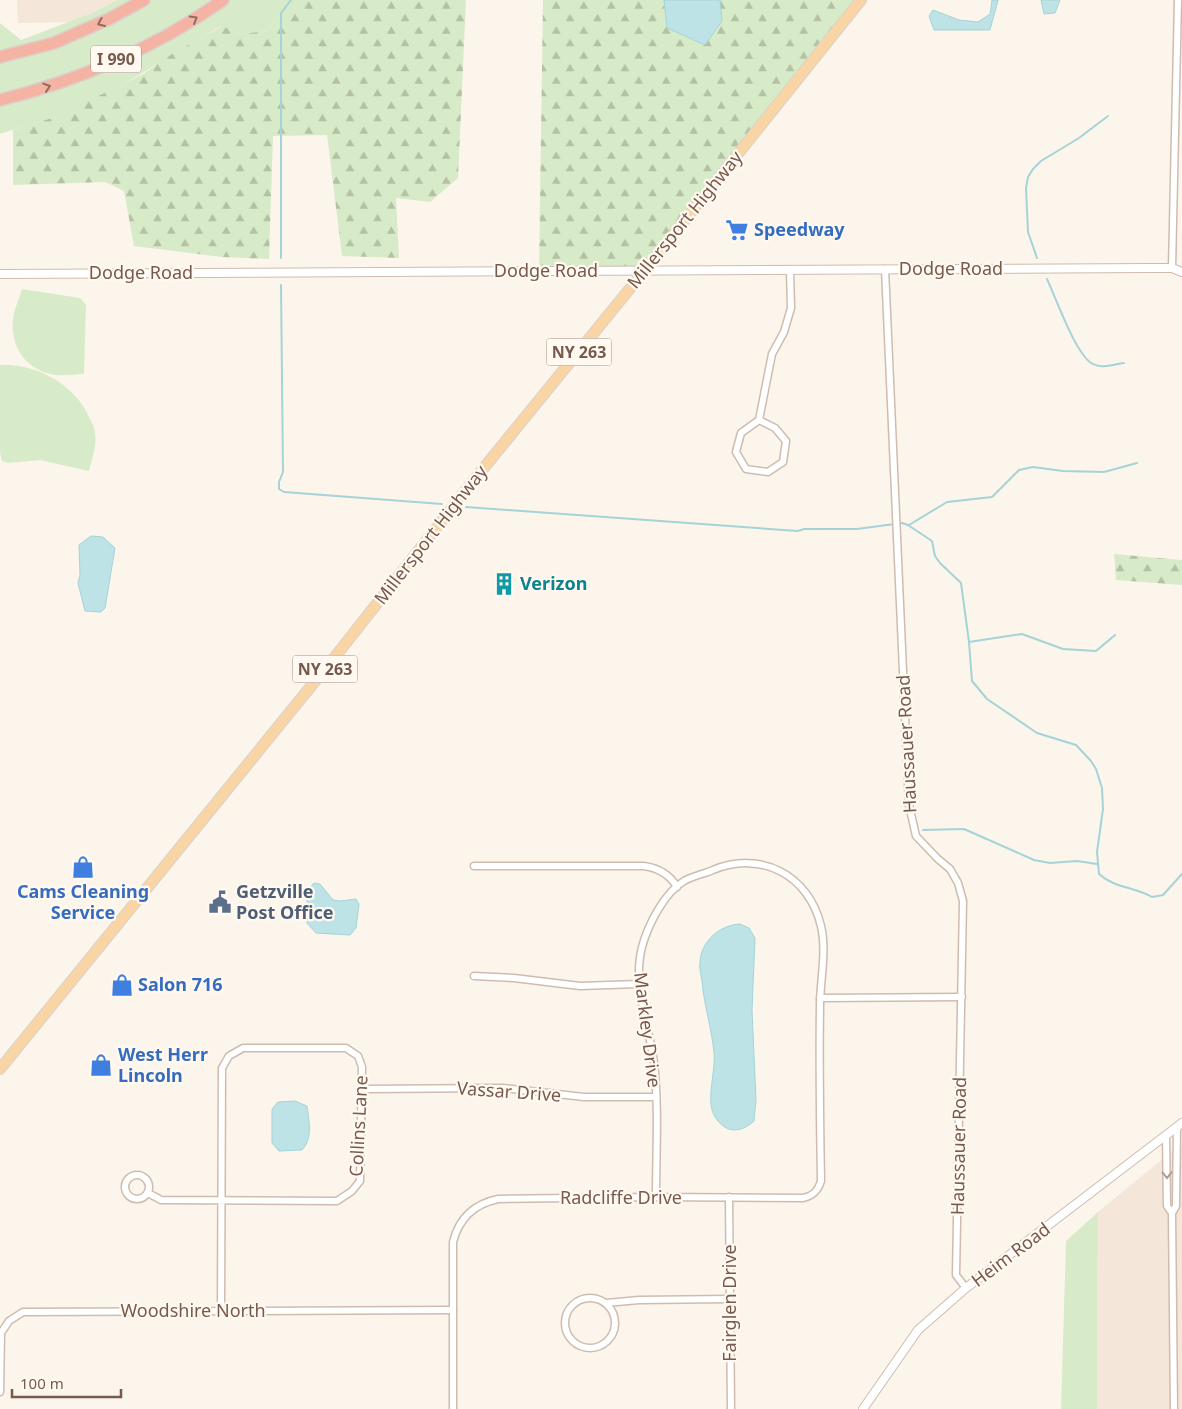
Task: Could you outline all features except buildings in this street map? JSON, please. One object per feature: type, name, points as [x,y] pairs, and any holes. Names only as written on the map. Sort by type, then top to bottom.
[{"type":"highway","name":"I 990","points":[[0,57],[54,43],[109,19],[144,0]]},
{"type":"highway","name":"I 990","points":[[0,100],[64,81],[135,51],[199,17],[223,0]]},
{"type":"main road","name":"Millersport Highway","points":[[0,1069],[338,653],[861,0]]},
{"type":"street","points":[[1172,268],[1180,16],[1178,0]]},
{"type":"street","name":"Dodge Road","points":[[0,274],[1172,268],[1182,272]]},
{"type":"street","name":"Haussauer Road","points":[[885,269],[908,806],[916,836],[950,869],[958,883],[963,901],[956,1275],[966,1288]]},
{"type":"street","points":[[759,420],[775,428],[786,441],[783,462],[768,472],[746,469],[736,452],[741,433],[759,420],[772,354],[784,332],[791,308],[790,270]]},
{"type":"street","name":"Markley Drive","points":[[656,1197],[654,1063],[639,984],[639,960],[646,932],[659,907],[685,880],[726,864],[738,862],[761,863],[781,871],[807,896],[814,907],[821,927],[823,954],[820,998]]},
{"type":"street","points":[[474,866],[644,866],[658,870],[673,879],[677,887]]},
{"type":"street","points":[[474,976],[514,978],[580,986],[639,984]]},
{"type":"street","points":[[820,998],[962,997]]},
{"type":"street","name":"Radcliffe Drive","points":[[453,1409],[452,1250],[456,1233],[464,1218],[472,1210],[489,1201],[498,1199],[803,1198],[820,1191],[820,998]]},
{"type":"street","name":"Collins Lane","points":[[221,1201],[337,1201],[352,1191],[360,1181],[363,1089],[362,1067],[358,1056],[346,1048],[243,1048],[228,1056],[222,1068],[221,1201],[221,1310]]},
{"type":"street","name":"Vassar Drive","points":[[363,1089],[503,1088],[584,1097],[656,1097]]},
{"type":"street","points":[[1172,1213],[1176,1206],[1179,1126]]},
{"type":"street","name":"Heim Road","points":[[863,1409],[918,1330],[966,1288],[1179,1126]]},
{"type":"street","points":[[1166,1136],[1168,1206],[1172,1213],[1174,1409]]},
{"type":"street","points":[[148,1193],[160,1200],[221,1201]]},
{"type":"street","name":"Fairglen Drive","points":[[729,1197],[731,1409]]},
{"type":"street","points":[[606,1303],[612,1309],[616,1324],[610,1339],[604,1345],[588,1349],[580,1347],[568,1336],[565,1328],[565,1319],[568,1311],[581,1299],[598,1299],[606,1303],[639,1300],[730,1299]]},
{"type":"street","name":"Woodshire North","points":[[0,1392],[1,1333],[9,1321],[23,1312],[453,1310]]},
{"type":"shaded area","points":[[17,0],[117,0],[70,22],[18,23]]},
{"type":"shaded area","points":[[1182,1143],[1182,1409],[1097,1409],[1098,1212]]},
{"type":"green space","points":[[117,0],[291,0],[268,31],[240,34],[221,26],[138,75],[74,109],[0,134],[0,23],[21,40],[92,13]]},
{"type":"green space","points":[[291,0],[466,0],[458,178],[430,202],[396,198],[399,258],[342,256],[327,135],[273,136],[269,259],[222,257],[134,246],[124,191],[105,182],[13,185],[13,130],[52,118],[119,86],[143,74],[172,54],[222,26],[240,34],[268,31]]},
{"type":"green space","points":[[543,0],[861,0],[645,270],[539,271]]},
{"type":"green space","points":[[22,289],[80,298],[86,305],[84,374],[56,375],[46,373],[37,369],[23,356],[14,339],[13,330],[15,308]]},
{"type":"green space","points":[[0,365],[14,365],[41,372],[65,386],[75,396],[84,407],[95,431],[95,447],[89,471],[40,460],[8,463],[2,461],[0,452]]},
{"type":"green space","points":[[1114,554],[1182,560],[1182,585],[1116,580]]},
{"type":"green space","points":[[1098,1212],[1097,1409],[1061,1409],[1066,1241]]},
{"type":"water","points":[[664,0],[720,0],[722,21],[705,45],[667,28]]},
{"type":"water","points":[[992,0],[998,0],[990,30],[934,30],[929,16],[933,10],[959,20],[978,22],[990,14]]},
{"type":"water","points":[[1041,0],[1060,0],[1055,13],[1044,14]]},
{"type":"water","points":[[91,536],[103,537],[115,548],[105,608],[101,612],[85,611],[78,583],[80,575],[79,545]]},
{"type":"water","points":[[314,883],[320,884],[333,900],[356,899],[359,904],[356,928],[350,935],[316,933],[307,923],[307,891]]},
{"type":"water","points":[[740,924],[749,928],[755,938],[752,1010],[756,1100],[754,1121],[744,1128],[734,1130],[719,1123],[712,1110],[711,1095],[714,1053],[700,964],[704,947],[713,936],[725,927]]},
{"type":"water","points":[[295,1101],[307,1106],[309,1117],[308,1140],[302,1150],[279,1151],[272,1143],[272,1109],[278,1102]]},
{"type":"waterway","points":[[281,258],[281,13],[291,0]]},
{"type":"waterway","points":[[1037,258],[1028,232],[1026,188],[1028,177],[1041,161],[1079,138],[1108,116]]},
{"type":"waterway","points":[[1047,279],[1073,339],[1087,359],[1093,364],[1100,366],[1124,363]]},
{"type":"waterway","points":[[281,285],[283,472],[279,482],[279,489],[284,492],[442,504]]},
{"type":"waterway","points":[[909,525],[947,502],[992,497],[1019,470],[1033,467],[1063,471],[1104,472],[1137,463]]},
{"type":"waterway","points":[[466,507],[798,531],[804,529],[857,529],[902,523],[908,525],[932,541],[935,556],[961,583],[972,681],[987,699],[1037,733],[1076,745],[1096,769],[1102,788],[1103,809],[1097,852],[1099,874],[1111,882],[1152,897],[1163,895],[1182,874]]},
{"type":"waterway","points":[[969,642],[1022,634],[1063,649],[1096,651],[1115,635]]},
{"type":"waterway","points":[[923,830],[964,829],[1034,860],[1050,863],[1077,861],[1097,864]]},
{"type":"place","name":"Speedway","points":[[737,230]]},
{"type":"place","name":"Verizon","points":[[504,584]]},
{"type":"place","name":"Cams Cleaning Service","points":[[83,867]]},
{"type":"place","name":"Getzville Post Office","points":[[220,902]]},
{"type":"place","name":"Salon 716","points":[[122,985]]},
{"type":"place","name":"West Herr Lincoln","points":[[101,1065]]}]
